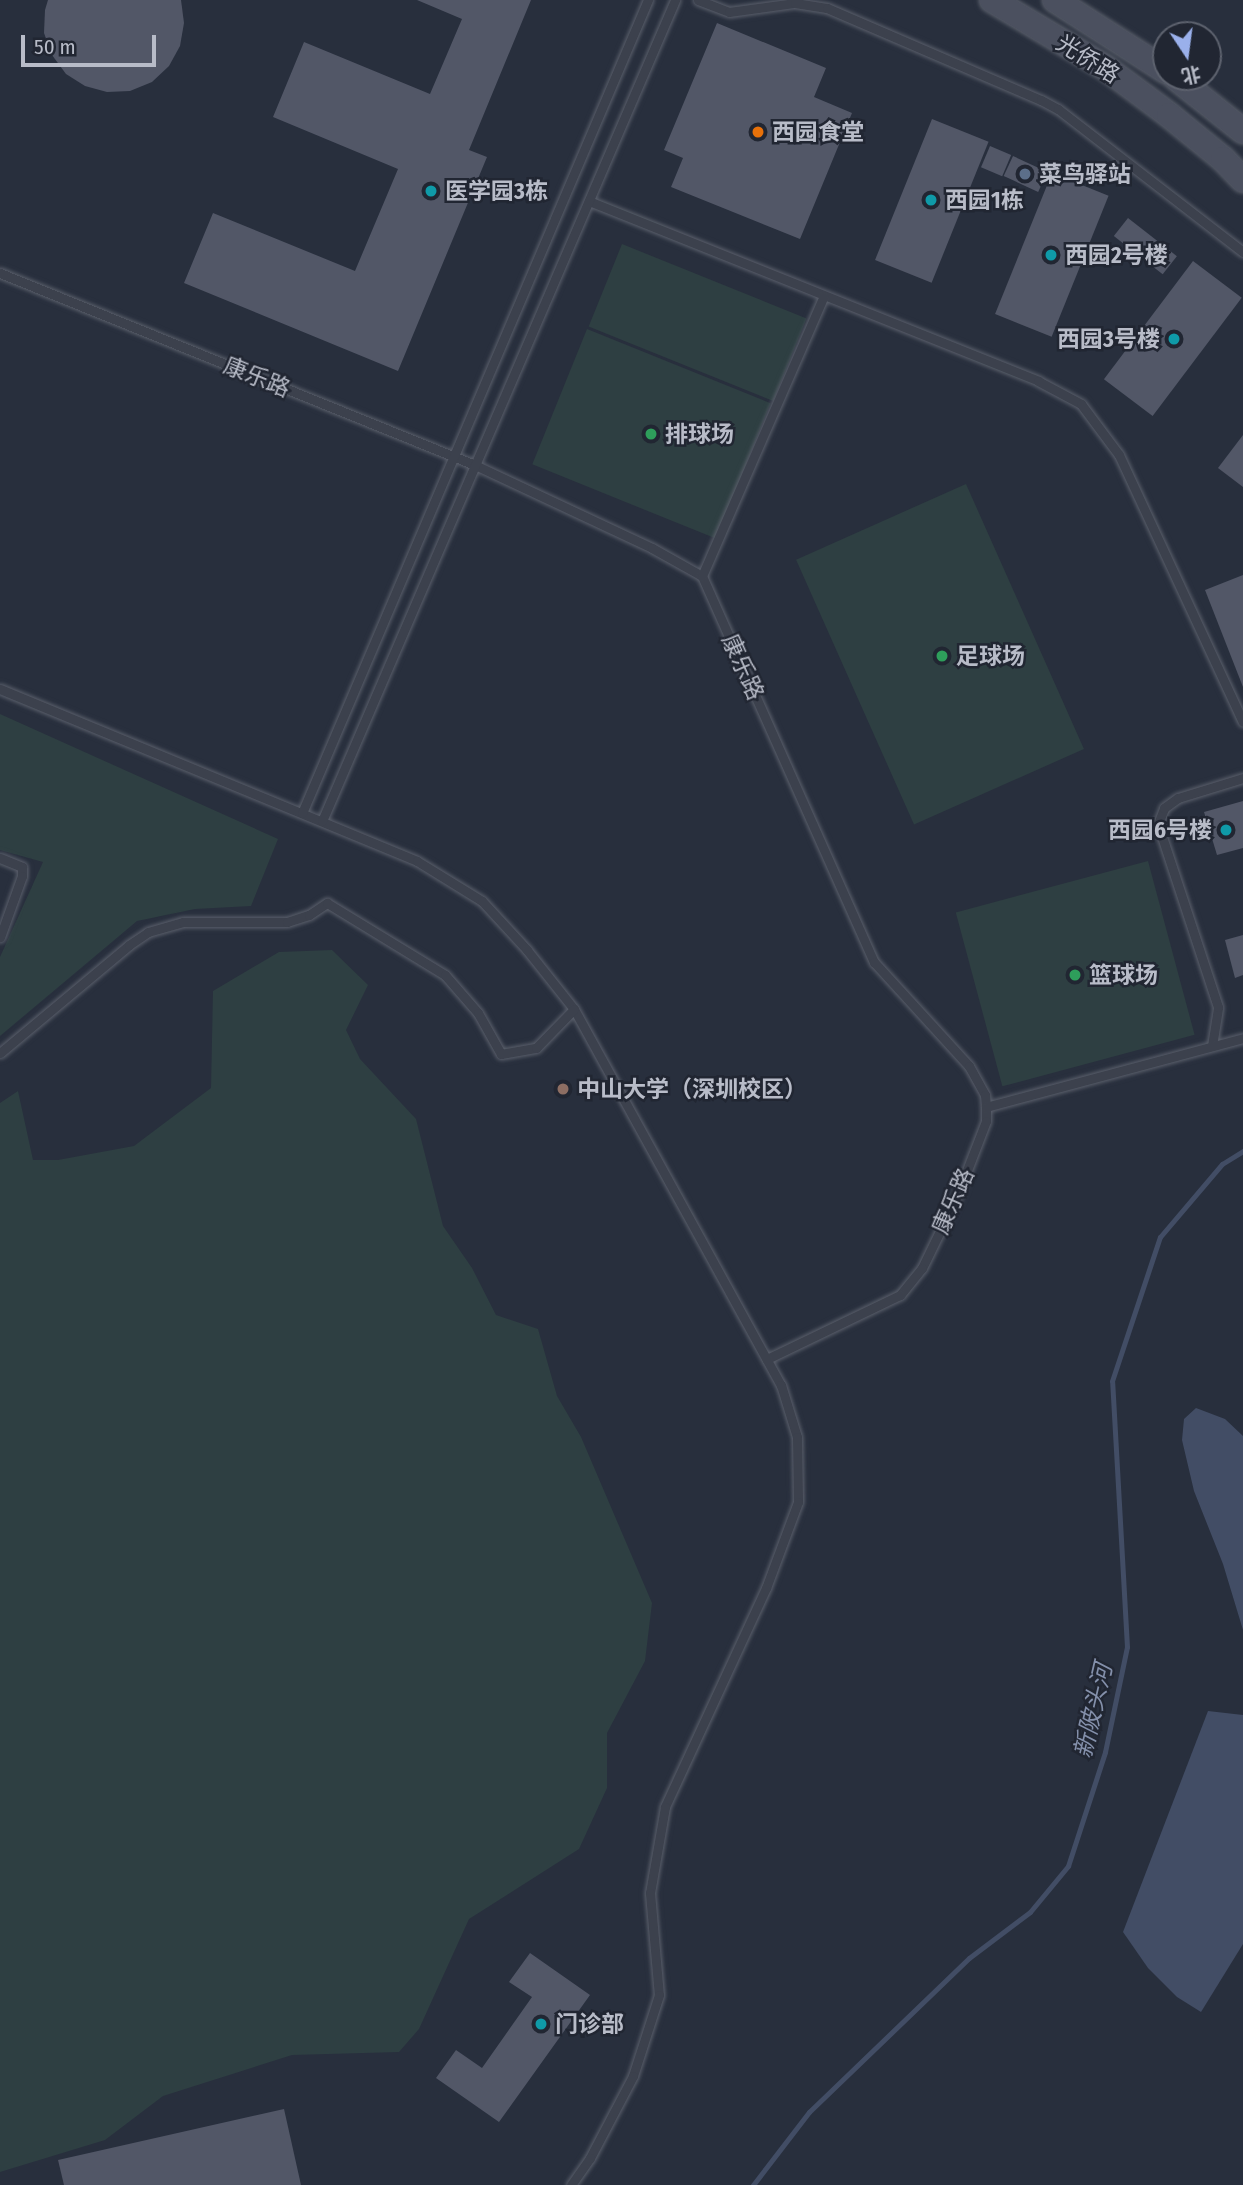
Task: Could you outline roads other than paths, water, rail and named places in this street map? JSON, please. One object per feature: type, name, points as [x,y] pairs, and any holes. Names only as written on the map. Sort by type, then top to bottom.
[{"type":"street","name":"光侨路","points":[[992,0],[1106,68],[1233,163],[1243,180]]},
{"type":"street","name":"光侨路","points":[[1055,0],[1152,61]]},
{"type":"street","points":[[1106,68],[1122,41]]},
{"type":"street","points":[[1193,91],[1243,131]]},
{"type":"lane","points":[[302,813],[648,0]]},
{"type":"lane","points":[[322,821],[676,0]]},
{"type":"lane","points":[[698,0],[729,12],[795,3],[827,8],[1041,100],[1058,108],[1243,252]]},
{"type":"lane","points":[[589,201],[1038,381],[1081,404],[1119,455],[1243,722]]},
{"type":"lane","name":"康乐路","points":[[0,273],[475,465],[652,548],[702,576],[874,961],[969,1066],[985,1095],[986,1107],[986,1121],[957,1196],[922,1268],[900,1295],[767,1359]]},
{"type":"lane","points":[[702,576],[824,296]]},
{"type":"lane","points":[[0,689],[417,861],[482,901],[527,950],[574,1009],[781,1385],[797,1437],[798,1502],[766,1588],[665,1807],[650,1893],[659,1995],[634,2076],[590,2158],[571,2185]]},
{"type":"lane","points":[[1212,1046],[1218,1007],[1158,824],[1164,808],[1178,798],[1243,778]]},
{"type":"lane","points":[[0,858],[22,867],[22,876],[0,937]]},
{"type":"lane","points":[[0,1053],[148,932],[183,922],[288,922],[309,915],[327,903],[444,975],[478,1013],[501,1054],[536,1048],[574,1009]]},
{"type":"lane","points":[[986,1107],[1243,1038]]},
{"type":"water","points":[[1196,1408],[1225,1419],[1243,1436],[1243,1630],[1223,1564],[1194,1491],[1182,1440],[1184,1419]]},
{"type":"water","points":[[1208,1711],[1243,1715],[1243,1944],[1201,2012],[1177,1997],[1148,1968],[1123,1932]]},
{"type":"waterway","name":"新陂头河","points":[[753,2185],[809,2112],[969,1958],[1030,1912],[1068,1866],[1105,1752],[1127,1647],[1112,1381],[1160,1237],[1222,1164],[1243,1151]]},
{"type":"place","name":"西园食堂","points":[[758,132]]},
{"type":"place","name":"菜鸟驿站","points":[[1025,174]]},
{"type":"place","name":"医学园3栋","points":[[431,191]]},
{"type":"place","name":"西园1栋","points":[[931,200]]},
{"type":"place","name":"西园2号楼","points":[[1051,255]]},
{"type":"place","name":"西园3号楼","points":[[1174,339]]},
{"type":"place","name":"排球场","points":[[651,434]]},
{"type":"place","name":"足球场","points":[[942,656]]},
{"type":"place","name":"西园6号楼","points":[[1226,830]]},
{"type":"place","name":"篮球场","points":[[1075,975]]},
{"type":"place","name":"中山大学（深圳校区）","points":[[563,1089]]},
{"type":"place","name":"门诊部","points":[[541,2024]]}]
